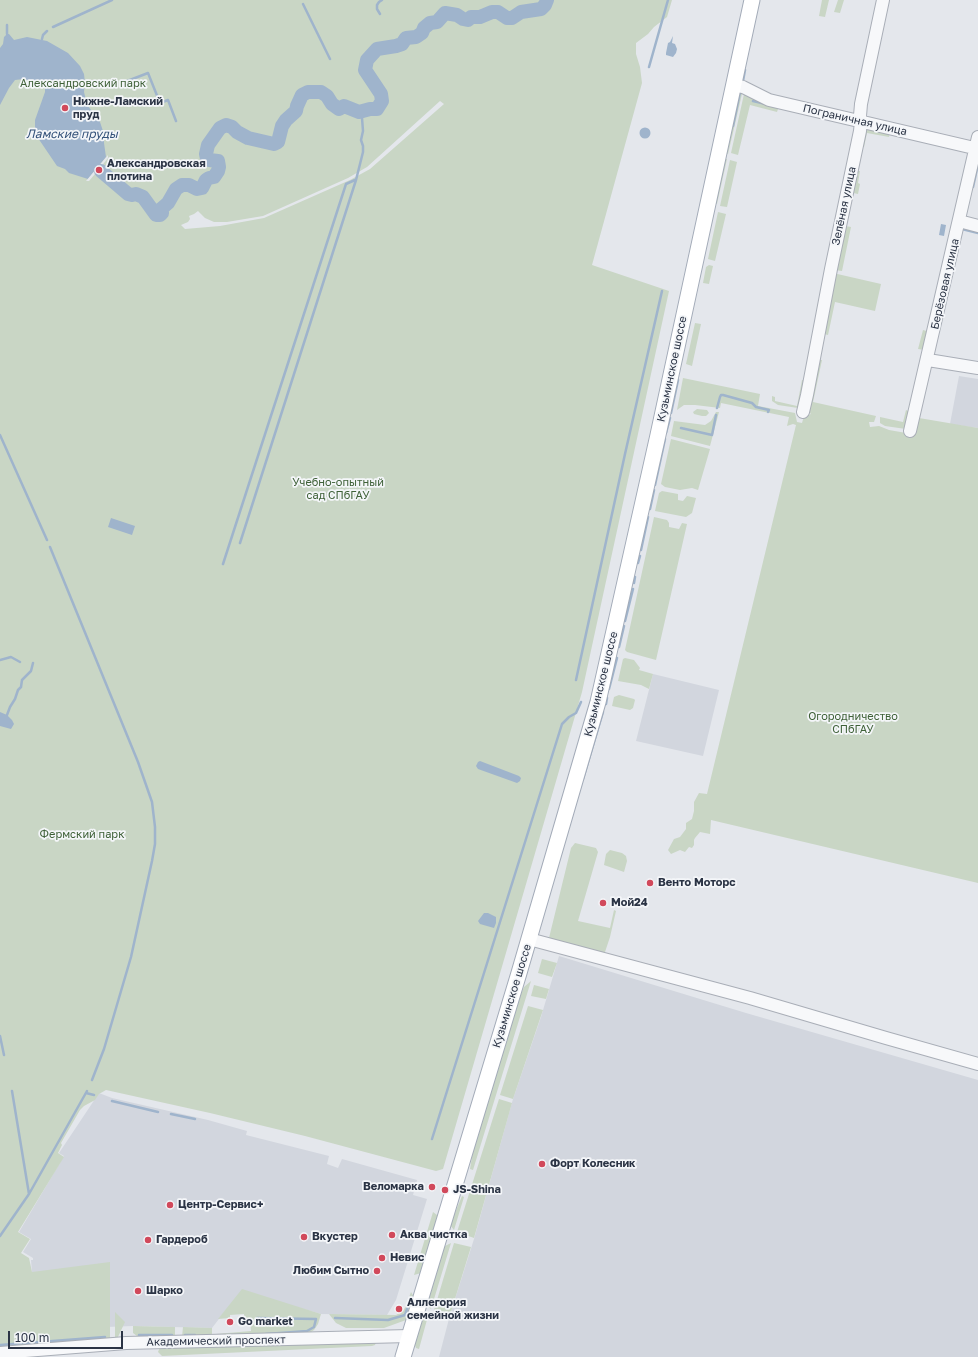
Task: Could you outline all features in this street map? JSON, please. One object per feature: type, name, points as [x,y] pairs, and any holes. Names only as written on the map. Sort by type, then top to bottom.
[{"type":"main road","name":"Кузьминское шоссе","points":[[403,1357],[529,939],[598,702],[752,0]]},
{"type":"street","name":"Зелёная улица","points":[[803,412],[862,121],[860,116],[861,104],[883,0]]},
{"type":"street","name":"Пограничная улица","points":[[733,85],[742,87],[769,100],[977,145]]},
{"type":"street","name":"Берёзовая улица","points":[[910,431],[928,360],[977,145]]},
{"type":"street","points":[[959,221],[978,226]]},
{"type":"street","points":[[928,360],[978,368]]},
{"type":"street","points":[[529,939],[742,996],[978,1064]]},
{"type":"street","name":"Академический проспект","points":[[0,1353],[126,1342],[409,1336]]},
{"type":"shaded area","points":[[959,376],[978,379],[978,428],[950,424]]},
{"type":"shaded area","points":[[653,674],[719,690],[703,756],[636,741]]},
{"type":"shaded area","points":[[559,956],[746,1013],[978,1080],[978,1357],[439,1357],[513,1099],[541,1017]]},
{"type":"shaded area","points":[[99,1093],[112,1098],[208,1120],[247,1131],[246,1135],[329,1156],[327,1164],[338,1168],[342,1159],[417,1180],[413,1195],[427,1199],[396,1300],[387,1315],[321,1314],[293,1306],[225,1311],[212,1328],[133,1326],[0,1331],[0,1277],[32,1272],[31,1260],[33,1260],[33,1258],[23,1252],[31,1239],[19,1232],[64,1156],[59,1153]]},
{"type":"green space","name":"Учебно-опытный сад СПбГАУ","points":[[0,0],[672,0],[667,17],[636,43],[636,54],[640,67],[642,83],[592,265],[669,291],[582,692],[443,1169],[436,1171],[305,1136],[106,1090],[99,1094],[95,1100],[80,1110],[61,1143],[62,1145],[58,1153],[64,1157],[18,1232],[30,1239],[21,1253],[29,1258],[32,1272],[110,1262],[110,1339],[0,1347]],"holes":[[[440,101],[444,104],[370,169],[350,180],[264,218],[220,226],[185,229],[181,225],[188,222],[190,219],[189,216],[198,211],[205,218],[214,222],[227,222],[263,216],[348,178],[367,167]]]},
{"type":"green space","points":[[822,0],[829,0],[825,17],[819,16]]},
{"type":"green space","points":[[838,0],[844,0],[840,13],[834,12]]},
{"type":"green space","points":[[739,92],[742,94],[728,154],[725,153]]},
{"type":"green space","points":[[744,94],[756,100],[779,106],[777,112],[750,105],[738,155],[731,153]]},
{"type":"green space","points":[[864,126],[890,133],[889,137],[867,133],[864,147],[860,146]]},
{"type":"green space","points":[[724,159],[727,159],[717,204],[714,203]]},
{"type":"green space","points":[[730,160],[737,162],[727,207],[720,206]]},
{"type":"green space","points":[[858,171],[860,171],[858,183],[860,184],[858,194],[853,193]]},
{"type":"green space","points":[[718,212],[726,214],[715,261],[708,259]]},
{"type":"green space","points":[[845,226],[851,227],[842,271],[835,270]]},
{"type":"green space","points":[[709,265],[713,266],[709,284],[703,283],[706,267]]},
{"type":"green space","points":[[833,273],[881,284],[875,311],[835,302],[828,335],[824,334]]},
{"type":"green space","points":[[695,323],[701,324],[692,366],[686,364]]},
{"type":"green space","points":[[923,330],[930,332],[925,350],[918,349]]},
{"type":"green space","name":"Огородничество СПбГАУ","points":[[819,360],[822,360],[813,402],[876,416],[874,422],[869,422],[870,427],[879,426],[889,430],[912,434],[919,418],[978,428],[978,883],[711,820],[710,834],[700,832],[694,840],[694,845],[692,848],[689,847],[685,852],[680,850],[671,854],[668,850],[674,839],[680,837],[686,829],[686,823],[692,819],[694,802],[699,793],[707,794],[796,425],[793,424],[787,426],[789,417],[721,403],[720,408],[684,405],[677,410],[683,378],[760,394],[758,406],[795,413],[797,422],[802,423],[804,416],[811,414],[809,412]]},
{"type":"green space","points":[[802,380],[806,380],[798,408],[778,405],[772,401],[772,396],[775,397],[775,401],[797,406]]},
{"type":"green space","points":[[697,409],[707,410],[709,413],[706,416],[694,414],[693,412]]},
{"type":"green space","points":[[906,410],[910,412],[906,429],[885,426],[880,423],[880,417],[903,422]]},
{"type":"green space","points":[[716,412],[719,412],[710,446],[671,436],[674,421],[705,425],[711,421]]},
{"type":"green space","points":[[671,439],[710,449],[698,490],[692,488],[680,490],[665,487],[661,484]]},
{"type":"green space","points":[[662,491],[678,494],[678,500],[683,501],[687,496],[696,498],[692,513],[686,517],[655,511],[659,493]]},
{"type":"green space","points":[[654,517],[667,520],[669,527],[679,529],[682,523],[687,524],[656,660],[627,652],[625,650]]},
{"type":"green space","points":[[623,659],[634,660],[640,668],[639,670],[653,674],[649,689],[641,685],[618,681]]},
{"type":"green space","points":[[619,695],[634,699],[633,708],[630,710],[612,706],[614,697]]},
{"type":"green space","points":[[575,843],[596,848],[598,852],[578,921],[610,928],[614,910],[616,911],[610,937],[605,952],[603,953],[565,942],[552,941],[549,938],[571,848]]},
{"type":"green space","points":[[610,850],[622,853],[626,856],[627,861],[624,872],[604,865],[606,854]]},
{"type":"green space","points":[[542,959],[557,963],[552,977],[538,973]]},
{"type":"green space","points":[[531,981],[473,1170],[470,1169],[474,1145],[521,994],[524,987]]},
{"type":"green space","points":[[534,985],[549,989],[546,999],[531,996]]},
{"type":"green space","points":[[528,1006],[543,1010],[513,1099],[500,1095]]},
{"type":"green space","points":[[499,1099],[512,1103],[474,1238],[457,1232]]},
{"type":"green space","points":[[462,1196],[464,1197],[454,1230],[450,1225]]},
{"type":"green space","points":[[433,1212],[437,1215],[437,1220],[421,1273],[414,1275]]},
{"type":"green space","points":[[451,1243],[431,1309],[426,1304],[443,1247]]},
{"type":"green space","points":[[454,1243],[471,1247],[450,1315],[434,1310]]},
{"type":"green space","points":[[242,1289],[321,1314],[318,1324],[314,1330],[308,1334],[216,1337],[216,1334],[251,1331],[250,1319],[244,1319],[244,1314],[230,1315],[230,1318],[218,1319]]},
{"type":"green space","points":[[411,1292],[414,1297],[406,1320],[384,1328],[346,1328],[336,1323],[329,1314],[396,1315],[405,1308]]},
{"type":"green space","points":[[115,1312],[125,1322],[117,1339],[115,1338]]},
{"type":"green space","points":[[428,1316],[419,1349],[416,1348],[414,1343],[421,1319]]},
{"type":"green space","points":[[133,1326],[175,1327],[175,1337],[137,1336],[133,1333]]},
{"type":"green space","points":[[183,1327],[212,1328],[212,1337],[182,1337]]},
{"type":"green space","points":[[376,1342],[375,1345],[372,1346],[162,1356],[158,1352],[160,1347]]},
{"type":"water","name":"Нижне-Ламский пруд","points":[[9,34],[14,40],[27,37],[47,41],[68,53],[80,66],[84,74],[84,92],[88,106],[100,122],[104,134],[106,157],[88,179],[69,173],[65,169],[57,166],[38,138],[35,128],[35,120],[45,92],[45,88],[41,84],[24,79],[15,80],[0,105],[0,48],[3,44],[4,37]]},
{"type":"water","points":[[673,36],[672,43],[675,44],[677,49],[673,57],[666,55],[666,53],[668,43]]},
{"type":"water","points":[[645,127],[649,129],[651,133],[649,137],[645,139],[641,137],[639,133],[641,129]]},
{"type":"water","points":[[941,224],[946,225],[944,236],[939,235]]},
{"type":"water","points":[[111,518],[135,526],[132,535],[108,527]]},
{"type":"water","points":[[0,712],[7,715],[12,720],[14,724],[11,729],[0,726]]},
{"type":"water","points":[[480,761],[519,776],[521,778],[520,781],[517,783],[478,769],[476,766]]},
{"type":"water","points":[[484,913],[488,913],[496,917],[494,928],[480,924],[478,921]]},
{"type":"pier","points":[[108,155],[108,158],[89,181],[86,181]]},
{"type":"waterway","points":[[53,27],[112,0]]},
{"type":"waterway","points":[[380,14],[377,9],[377,5],[382,0]]},
{"type":"waterway","points":[[101,171],[128,194],[136,194],[143,197],[156,215],[160,215],[162,213],[161,209],[168,203],[176,189],[182,185],[189,185],[197,189],[202,188],[206,180],[214,177],[218,171],[218,161],[207,159],[206,154],[208,145],[220,128],[226,125],[232,127],[237,132],[248,138],[274,144],[278,142],[282,126],[296,111],[302,95],[308,92],[321,92],[327,96],[332,104],[339,109],[344,106],[359,112],[377,109],[382,101],[381,94],[365,70],[367,60],[377,49],[396,46],[402,44],[406,38],[416,37],[422,33],[424,28],[430,23],[437,22],[445,13],[457,15],[468,20],[471,17],[480,17],[492,12],[498,12],[507,18],[512,18],[521,12],[541,9],[547,0]]},
{"type":"waterway","points":[[649,67],[668,0]]},
{"type":"waterway","points":[[303,4],[330,59]]},
{"type":"waterway","points":[[7,25],[7,34]]},
{"type":"waterway","points":[[42,39],[43,35],[47,31]]},
{"type":"waterway","points":[[743,81],[745,70]]},
{"type":"waterway","points":[[122,83],[148,73],[160,103],[168,100],[176,121]]},
{"type":"waterway","points":[[733,126],[740,92]]},
{"type":"waterway","points":[[753,101],[766,104]]},
{"type":"waterway","points":[[240,543],[356,180],[363,152],[361,140],[363,131],[362,118],[364,111]]},
{"type":"waterway","points":[[973,187],[978,164]]},
{"type":"waterway","points":[[223,564],[346,184],[355,180]]},
{"type":"waterway","points":[[962,229],[978,233]]},
{"type":"waterway","points":[[576,680],[662,291]]},
{"type":"waterway","points":[[671,413],[678,380]]},
{"type":"waterway","points":[[717,408],[720,397],[723,395],[752,403],[756,407],[769,410],[768,412]]},
{"type":"waterway","points":[[681,428],[712,435],[716,415]]},
{"type":"waterway","points":[[666,433],[670,418]]},
{"type":"waterway","points":[[0,435],[47,540]]},
{"type":"waterway","points":[[655,485],[665,439]]},
{"type":"waterway","points":[[650,509],[654,490]]},
{"type":"waterway","points":[[641,550],[648,517]]},
{"type":"waterway","points":[[50,547],[138,762],[152,802],[155,827],[155,844],[152,861],[131,957],[104,1049],[92,1080]]},
{"type":"waterway","points":[[638,563],[640,556]]},
{"type":"waterway","points":[[634,583],[635,577]]},
{"type":"waterway","points":[[625,621],[633,589]]},
{"type":"waterway","points":[[619,647],[624,626]]},
{"type":"waterway","points":[[0,660],[11,657],[20,662]]},
{"type":"waterway","points":[[609,689],[617,658]]},
{"type":"waterway","points":[[7,715],[18,690],[21,687],[22,680],[31,671],[33,663]]},
{"type":"waterway","points":[[606,704],[607,698]]},
{"type":"waterway","points":[[432,1139],[562,724],[576,713],[581,702]]},
{"type":"waterway","points":[[583,779],[603,712]]},
{"type":"waterway","points":[[0,1036],[4,1055]]},
{"type":"waterway","points":[[12,1091],[29,1194]]},
{"type":"waterway","points":[[0,1236],[29,1194],[87,1091]]},
{"type":"waterway","points":[[86,1093],[94,1095]]},
{"type":"waterway","points":[[112,1101],[158,1112]]},
{"type":"waterway","points":[[171,1114],[195,1119]]},
{"type":"waterway","points":[[335,1318],[388,1320],[405,1315],[408,1306]]},
{"type":"waterway","points":[[257,1318],[316,1319],[314,1327],[307,1331],[266,1334]]},
{"type":"waterway","points":[[139,1335],[172,1335]]},
{"type":"waterway","points":[[185,1335],[195,1335]]},
{"type":"waterway","points":[[0,1345],[105,1337]]},
{"type":"place","name":"Нижне-Ламский пруд","points":[[65,108]]},
{"type":"place","name":"Александровская плотина","points":[[99,170]]},
{"type":"place","name":"Венто Моторс","points":[[650,883]]},
{"type":"place","name":"Мой24","points":[[603,903]]},
{"type":"place","name":"Форт Колесник","points":[[542,1164]]},
{"type":"place","name":"Веломарка","points":[[432,1187]]},
{"type":"place","name":"JS-Shina","points":[[445,1190]]},
{"type":"place","name":"Центр-Сервис+","points":[[170,1205]]},
{"type":"place","name":"Аква чистка","points":[[392,1235]]},
{"type":"place","name":"Вкустер","points":[[304,1237]]},
{"type":"place","name":"Гардероб","points":[[148,1240]]},
{"type":"place","name":"Невис","points":[[382,1258]]},
{"type":"place","name":"Любим Сытно","points":[[377,1271]]},
{"type":"place","name":"Шарко","points":[[138,1291]]},
{"type":"place","name":"Аллегория семейной жизни","points":[[399,1309]]},
{"type":"place","name":"Go market","points":[[230,1322]]},
{"type":"park label","name":"Александровский парк","points":[[83,84]]},
{"type":"park label","name":"Фермский парк","points":[[82,835]]},
{"type":"water label","name":"Ламские пруды","points":[[72,134]]}]
